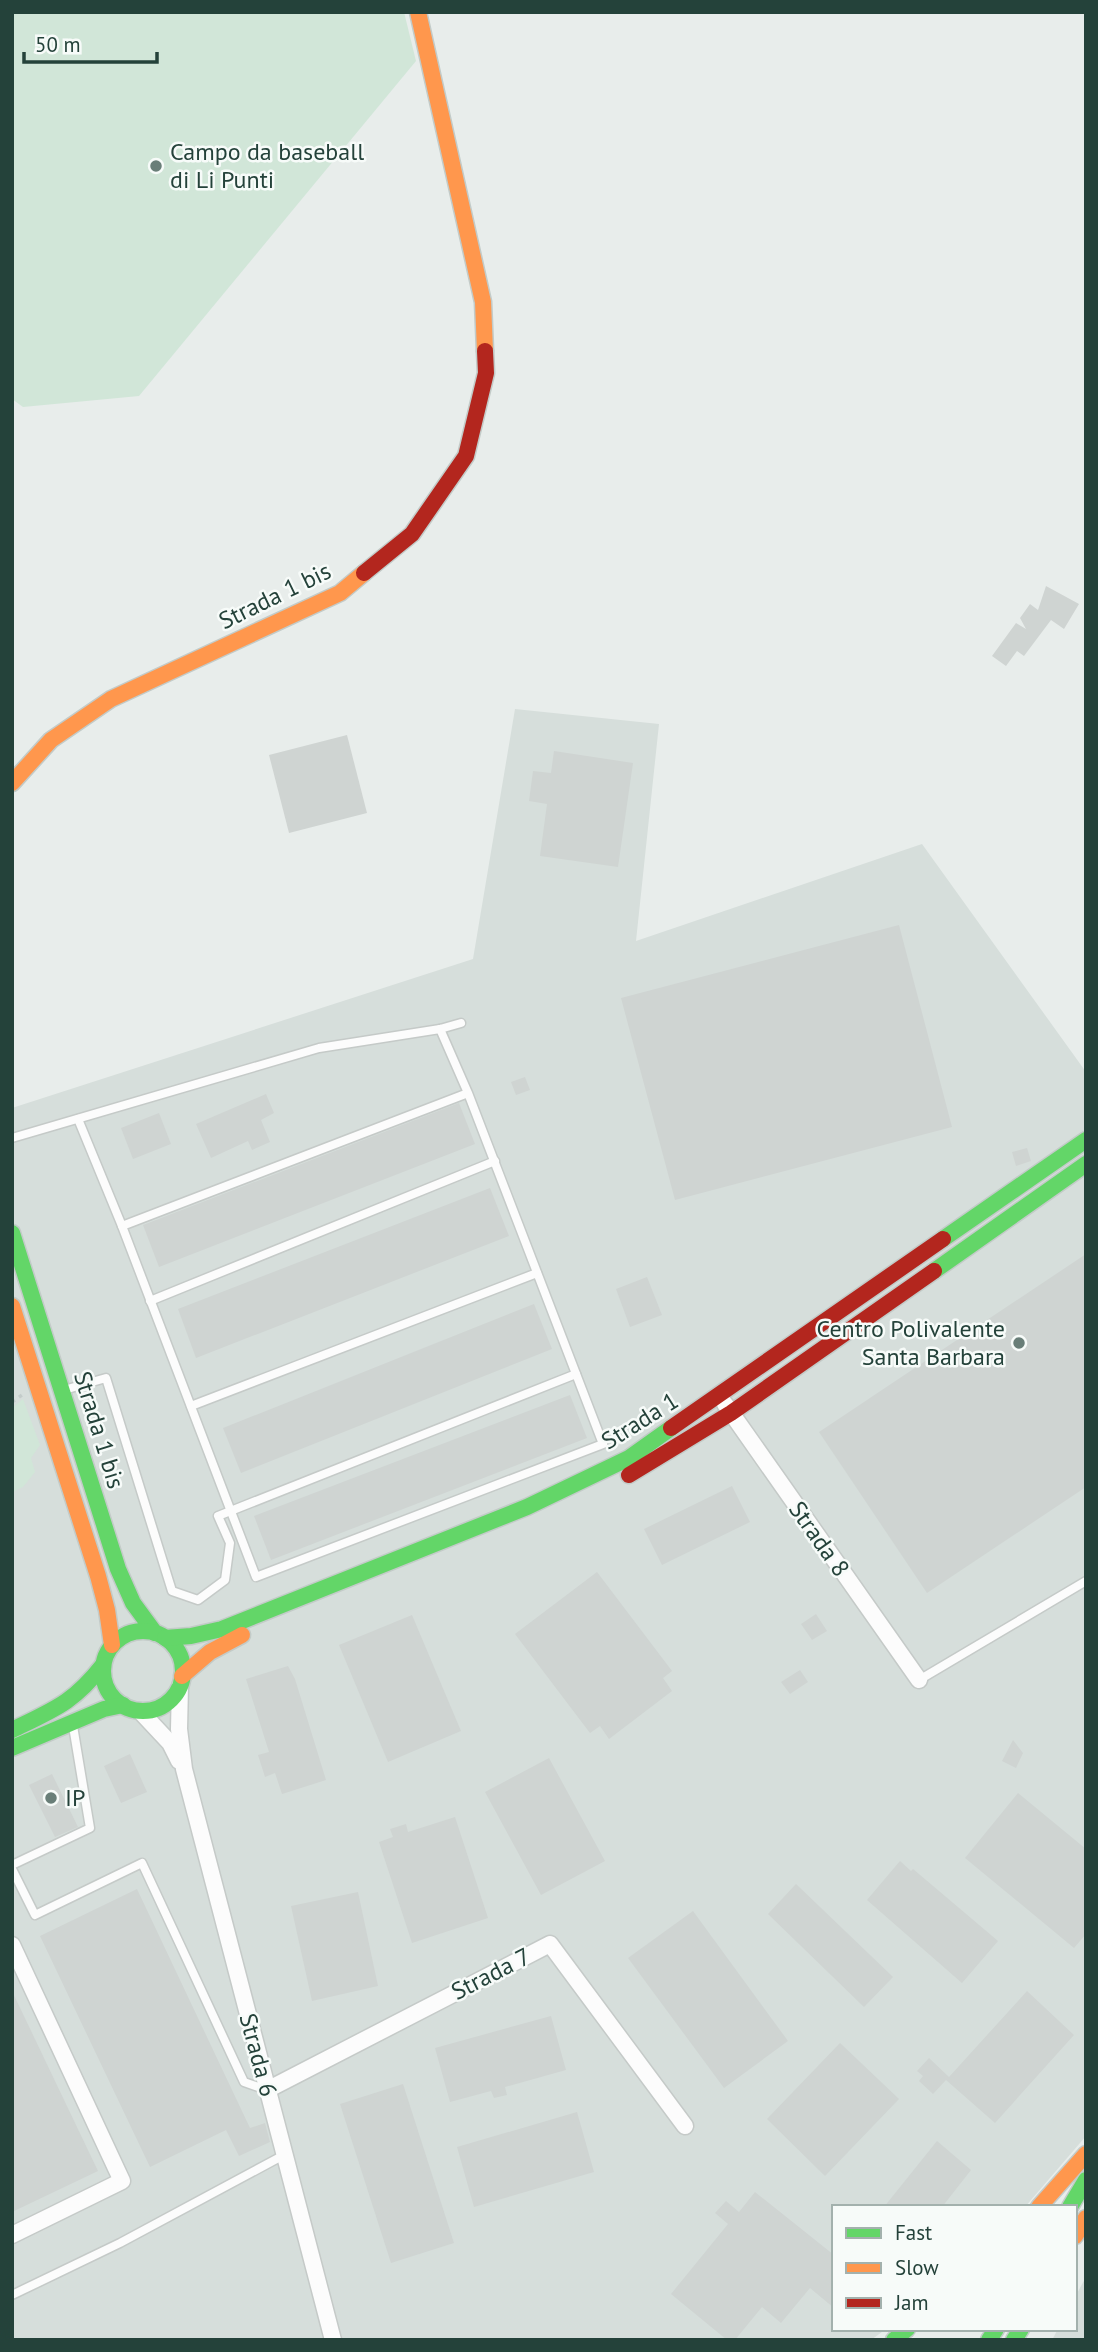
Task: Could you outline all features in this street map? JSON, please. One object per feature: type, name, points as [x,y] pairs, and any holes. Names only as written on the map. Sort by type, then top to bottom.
[{"type":"main road","name":"Strada 1 bis","points":[[12,783],[51,740],[111,699],[340,593],[412,534],[466,456],[486,373],[483,302],[418,12]]},
{"type":"main road","name":"Strada 1","points":[[160,1636],[191,1636],[222,1629],[527,1507],[629,1458],[1086,1140]]},
{"type":"main road","name":"Strada 1","points":[[181,1681],[198,1661],[222,1643],[531,1521],[638,1471],[731,1413],[1085,1166]]},
{"type":"main road","name":"Strada 1 bis","points":[[12,1233],[129,1599],[142,1619],[160,1636]]},
{"type":"main road","name":"Strada 1 bis","points":[[12,1306],[98,1576],[112,1645]]},
{"type":"main road","points":[[12,1730],[64,1705],[84,1689],[103,1665],[112,1645],[135,1632],[160,1636],[177,1651],[181,1681],[164,1705],[140,1711],[122,1705],[113,1698],[103,1677],[103,1665]]},
{"type":"main road","points":[[12,1748],[104,1709],[122,1705]]},
{"type":"main road","points":[[1041,2205],[1086,2154]]},
{"type":"main road","points":[[1071,2205],[1086,2180]]},
{"type":"street","name":"Strada 8","points":[[720,1397],[919,1680]]},
{"type":"street","name":"Strada 6","points":[[181,1681],[179,1729],[184,1769],[333,2340]]},
{"type":"street","name":"Strada 6","points":[[140,1711],[170,1743],[184,1769]]},
{"type":"street","name":"Strada 7","points":[[267,2090],[550,1944],[685,2126]]},
{"type":"street","points":[[12,1945],[122,2181],[12,2235]]},
{"type":"lane","points":[[12,1138],[319,1048],[440,1029],[461,1023]]},
{"type":"lane","points":[[78,1119],[122,1226],[256,1577],[603,1444],[495,1161],[440,1029]]},
{"type":"lane","points":[[122,1226],[468,1093]]},
{"type":"lane","points":[[150,1301],[495,1161]]},
{"type":"lane","points":[[191,1406],[537,1273]]},
{"type":"lane","points":[[41,1398],[106,1378],[172,1591],[198,1600],[225,1580],[230,1543],[218,1516],[576,1374]]},
{"type":"lane","points":[[919,1680],[1086,1581]]},
{"type":"lane","points":[[72,1722],[90,1828],[12,1867],[35,1915],[142,1863],[244,2082],[267,2090]]},
{"type":"lane","points":[[12,2295],[120,2243],[284,2155]]},
{"type":"shaded area","points":[[515,709],[659,724],[636,941],[922,844],[1086,1072],[1086,2136],[1027,2205],[832,2205],[832,2331],[883,2331],[871,2340],[12,2340],[12,1108],[473,959]]},
{"type":"shaded area","points":[[1086,2277],[1086,2340],[1052,2340],[1057,2331],[1077,2331],[1077,2293]]},
{"type":"green space","name":"Campo da baseball di Li Punti","points":[[12,12],[404,12],[416,61],[139,396],[23,407],[12,399]]},
{"type":"green space","points":[[23,1399],[40,1445],[31,1458],[35,1472],[23,1487],[14,1491],[12,1408]]},
{"type":"building","points":[[1046,586],[1079,604],[1064,629],[1051,620],[1024,656],[1017,651],[1006,666],[992,656],[1016,623],[1026,629],[1020,618],[1030,604],[1038,610]]},
{"type":"building","points":[[347,735],[367,813],[289,833],[269,755]]},
{"type":"building","points":[[554,751],[633,763],[618,867],[540,856],[547,804],[529,801],[533,771],[551,773]]},
{"type":"building","points":[[899,925],[952,1127],[675,1200],[621,998]]},
{"type":"building","points":[[525,1077],[530,1090],[516,1095],[511,1082]]},
{"type":"building","points":[[266,1094],[274,1113],[261,1120],[270,1142],[252,1150],[248,1141],[211,1158],[196,1124]]},
{"type":"building","points":[[459,1103],[475,1144],[159,1267],[143,1225]]},
{"type":"building","points":[[159,1113],[171,1144],[133,1159],[121,1128]]},
{"type":"building","points":[[1027,1148],[1031,1161],[1016,1166],[1012,1152]]},
{"type":"building","points":[[490,1188],[509,1236],[196,1358],[178,1309]]},
{"type":"building","name":"Centro Polivalente Santa Barbara","points":[[1086,1254],[1086,1487],[927,1593],[819,1432]]},
{"type":"building","points":[[647,1277],[662,1315],[630,1327],[616,1289]]},
{"type":"building","points":[[534,1304],[552,1349],[241,1473],[223,1428]]},
{"type":"building","points":[[570,1395],[587,1438],[271,1560],[254,1516]]},
{"type":"building","points":[[732,1486],[750,1522],[662,1565],[644,1529]]},
{"type":"building","points":[[597,1572],[672,1671],[663,1678],[672,1691],[609,1739],[600,1726],[590,1733],[515,1634]]},
{"type":"building","points":[[816,1614],[827,1631],[812,1640],[801,1624]]},
{"type":"building","points":[[412,1615],[461,1731],[388,1762],[339,1645]]},
{"type":"building","points":[[288,1666],[295,1679],[326,1780],[282,1794],[275,1773],[265,1777],[258,1755],[269,1752],[246,1679]]},
{"type":"building","points":[[800,1670],[808,1682],[790,1694],[781,1682]]},
{"type":"building","points":[[1013,1740],[1023,1753],[1016,1768],[1002,1761]]},
{"type":"building","points":[[130,1754],[147,1792],[121,1803],[104,1766]]},
{"type":"building","points":[[549,1758],[605,1861],[541,1895],[485,1792]]},
{"type":"building","points":[[52,1774],[78,1827],[55,1837],[29,1785]]},
{"type":"building","points":[[1018,1793],[1086,1849],[1086,1934],[1074,1948],[965,1858]]},
{"type":"building","points":[[455,1817],[488,1918],[412,1943],[379,1842],[393,1837],[390,1829],[406,1824],[408,1832]]},
{"type":"building","points":[[900,1861],[998,1941],[962,1983],[867,1900]]},
{"type":"building","points":[[796,1884],[893,1977],[864,2007],[768,1914]]},
{"type":"building","points":[[137,1889],[250,2128],[265,2123],[270,2142],[239,2156],[226,2130],[150,2167],[40,1936]]},
{"type":"building","points":[[358,1892],[378,1986],[312,2001],[291,1906]]},
{"type":"building","points":[[693,1911],[788,2041],[724,2088],[628,1958]]},
{"type":"building","points":[[12,1991],[98,2171],[12,2212]]},
{"type":"building","points":[[1027,1991],[1074,2035],[995,2123],[946,2080],[933,2094],[919,2081],[923,2076],[917,2071],[929,2058],[949,2077]]},
{"type":"building","points":[[551,2016],[566,2070],[505,2087],[507,2095],[494,2098],[491,2091],[450,2102],[435,2048]]},
{"type":"building","points":[[840,2043],[899,2099],[825,2176],[767,2119]]},
{"type":"building","points":[[403,2084],[454,2243],[391,2263],[340,2104]]},
{"type":"building","points":[[577,2112],[594,2172],[474,2207],[457,2147]]},
{"type":"building","points":[[937,2141],[971,2170],[944,2205],[886,2205]]},
{"type":"building","points":[[755,2192],[832,2253],[832,2306],[810,2288],[781,2323],[762,2307],[735,2340],[727,2340],[671,2294],[728,2224],[715,2213],[726,2201],[739,2212]]},
{"type":"traffic: fast","points":[[943,1239],[1086,1140]]},
{"type":"traffic: fast","points":[[934,1271],[1086,1164]]},
{"type":"traffic: fast","points":[[12,1233],[118,1569],[133,1603],[155,1633]]},
{"type":"traffic: fast","points":[[165,1638],[222,1629],[527,1507],[629,1458],[671,1428]]},
{"type":"traffic: fast","points":[[143,1631],[158,1634],[171,1643],[180,1656],[183,1671],[180,1686],[171,1699],[158,1708],[143,1711],[128,1708],[115,1699],[106,1686],[103,1671],[106,1656],[115,1643],[128,1634],[143,1631]]},
{"type":"traffic: fast","points":[[12,1730],[72,1697],[103,1665]]},
{"type":"traffic: fast","points":[[12,1748],[104,1709],[123,1705]]},
{"type":"traffic: fast","points":[[1071,2205],[1086,2180]]},
{"type":"traffic: fast","points":[[894,2340],[905,2331]]},
{"type":"traffic: fast","points":[[989,2340],[995,2331]]},
{"type":"traffic: fast","points":[[1014,2340],[1020,2331]]},
{"type":"traffic: slow","points":[[418,12],[483,302],[485,351]]},
{"type":"traffic: slow","points":[[12,783],[51,740],[111,699],[340,593],[364,573]]},
{"type":"traffic: slow","points":[[12,1306],[98,1576],[112,1645]]},
{"type":"traffic: slow","points":[[182,1676],[210,1652],[242,1635]]},
{"type":"traffic: slow","points":[[1041,2205],[1086,2154]]},
{"type":"traffic: slow","points":[[1077,2233],[1086,2218]]},
{"type":"traffic: jam","points":[[364,573],[412,534],[466,456],[486,373],[485,351]]},
{"type":"traffic: jam","points":[[671,1428],[943,1239]]},
{"type":"traffic: jam","points":[[629,1475],[731,1413],[934,1271]]},
{"type":"place","name":"Campo da baseball di Li Punti","points":[[156,166]]},
{"type":"place","name":"Centro Polivalente Santa Barbara","points":[[1019,1343]]},
{"type":"place","name":"IP","points":[[51,1798]]}]
